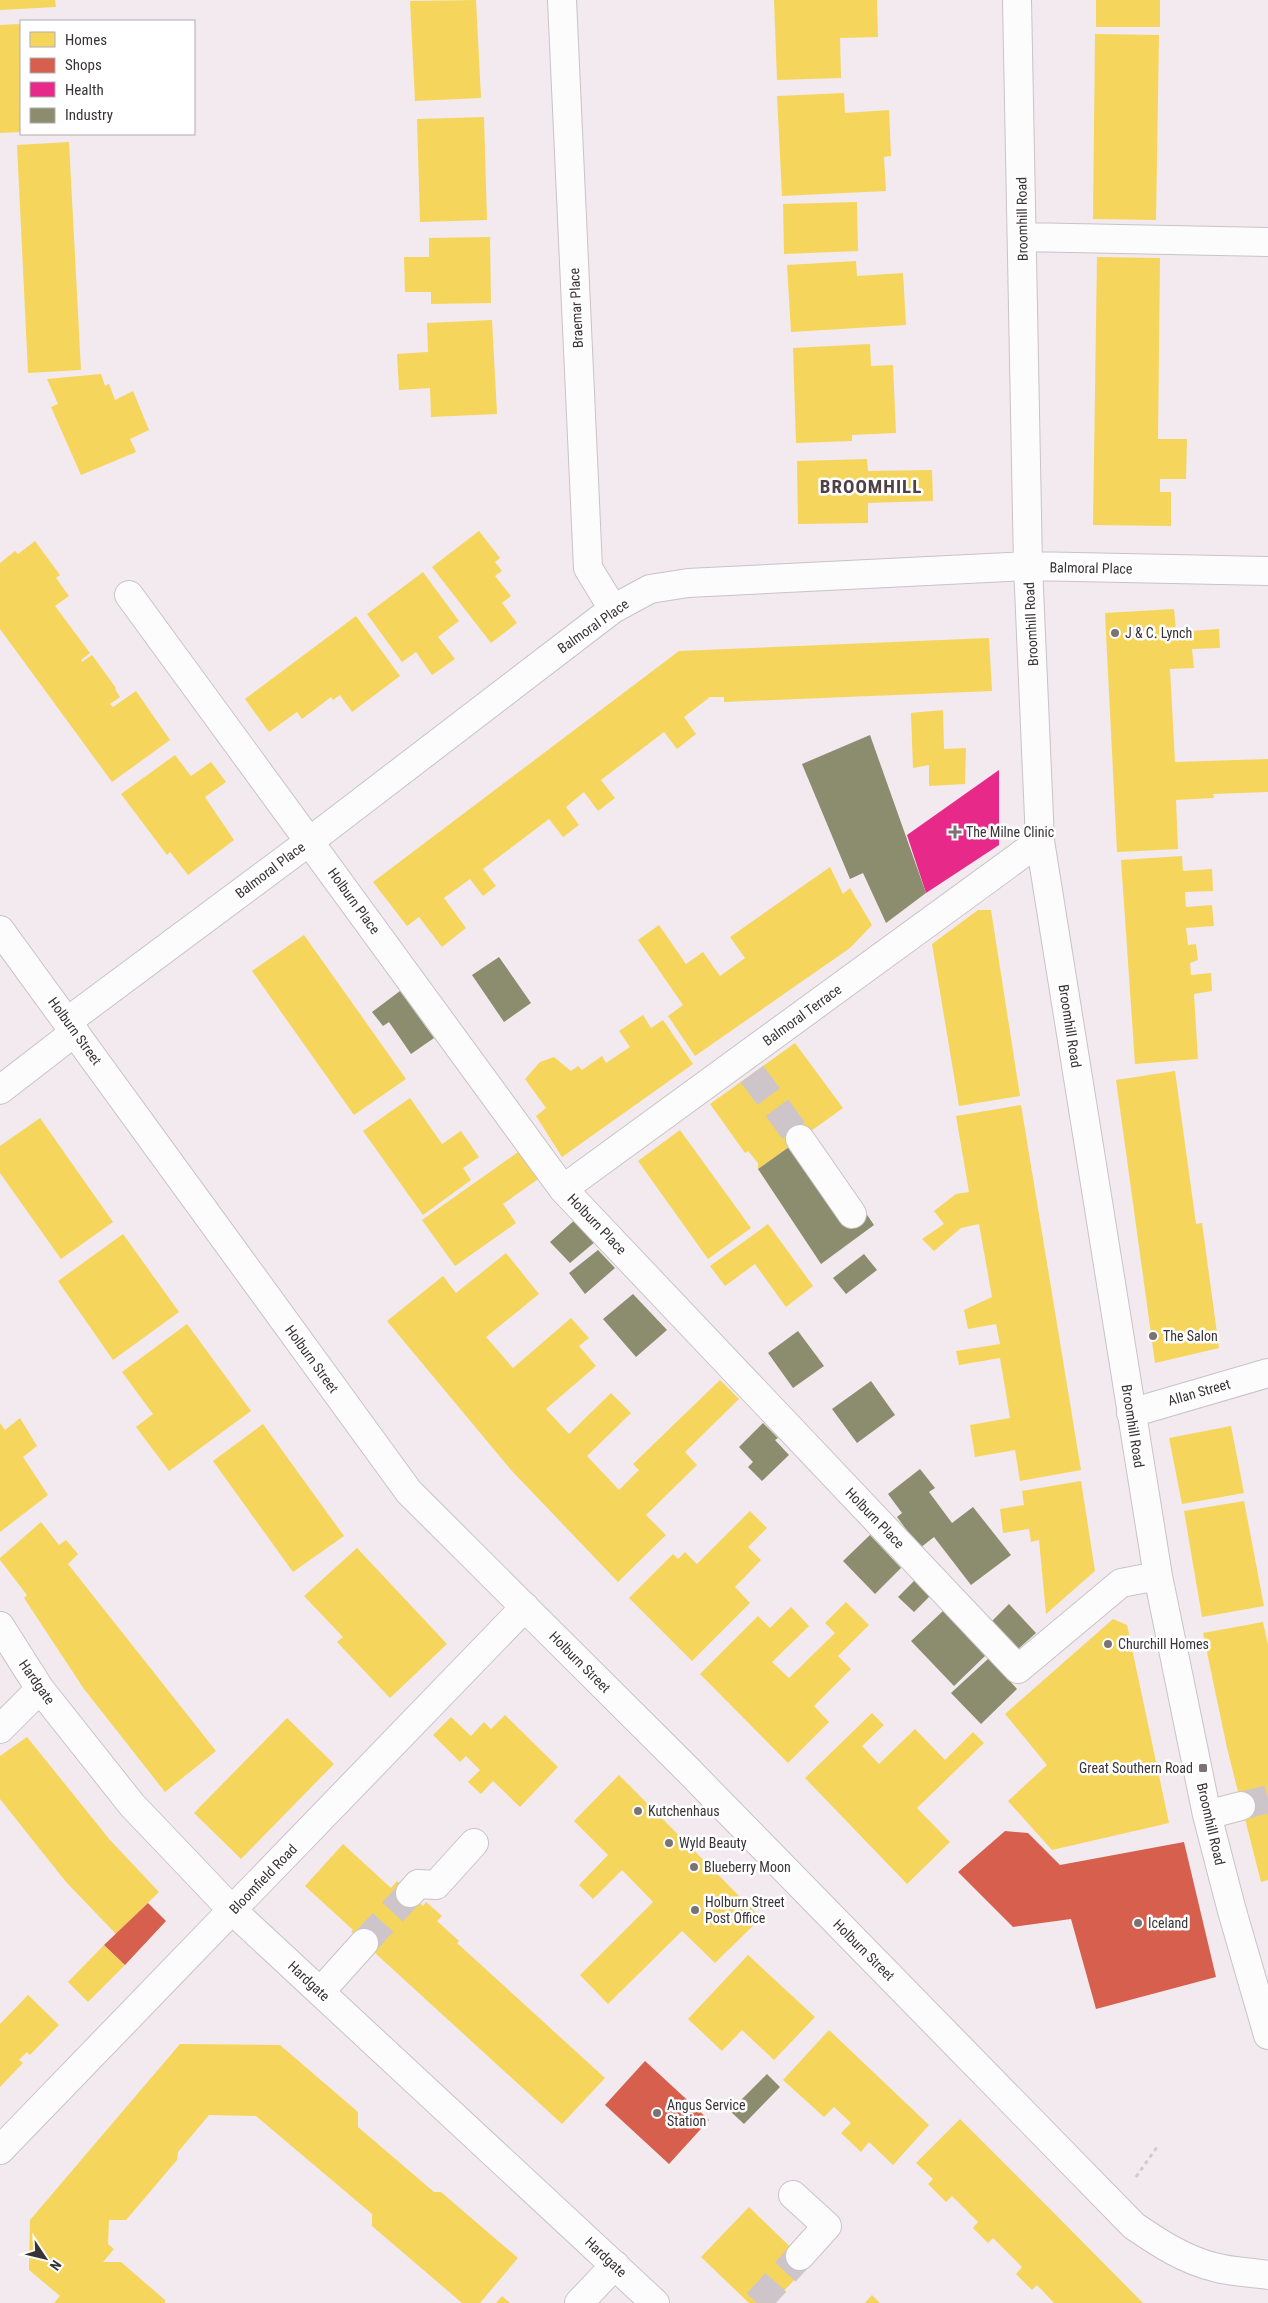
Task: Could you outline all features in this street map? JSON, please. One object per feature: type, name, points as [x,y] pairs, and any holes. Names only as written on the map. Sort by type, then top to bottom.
[{"type":"street","name":"Braemar Place","points":[[562,0],[588,568],[614,609]]},
{"type":"street","name":"Broomhill Road","points":[[1017,0],[1028,566],[1040,841],[1158,1576],[1208,1815],[1232,1911],[1268,2035]]},
{"type":"street","points":[[1022,237],[1268,242]]},
{"type":"street","name":"Balmoral Place","points":[[0,1090],[71,1026],[310,841],[614,609],[650,589],[688,583],[1028,566],[1268,571]]},
{"type":"street","name":"Holburn Place","points":[[129,595],[563,1189],[1018,1669],[1121,1583],[1158,1576]]},
{"type":"street","name":"Balmoral Terrace","points":[[563,1189],[747,1066],[1040,841]]},
{"type":"street","name":"Holburn Street","points":[[0,930],[409,1492],[525,1607],[1134,2226],[1161,2244],[1190,2259],[1214,2267],[1268,2274]]},
{"type":"street","points":[[800,1139],[852,1214]]},
{"type":"street","name":"Allan Street","points":[[1131,1413],[1268,1373]]},
{"type":"street","name":"Bloomfield Road","points":[[0,2150],[525,1607]]},
{"type":"street","name":"Hardgate","points":[[0,1626],[40,1689],[132,1805],[232,1911],[655,2303]]},
{"type":"street","points":[[0,1729],[40,1689]]},
{"type":"street","points":[[1208,1815],[1241,1806]]},
{"type":"street","points":[[410,1893],[418,1884],[436,1885],[474,1843]]},
{"type":"street","points":[[320,1992],[364,1943]]},
{"type":"street","points":[[793,2194],[827,2226],[800,2256]]},
{"type":"street","points":[[579,2303],[615,2265]]},
{"type":"path","points":[[1136,2178],[1157,2147]]},
{"type":"building: Homes","points":[[0,0],[55,0],[56,7],[0,10]]},
{"type":"building: Homes","points":[[476,0],[481,98],[415,101],[410,1]]},
{"type":"building: Homes","points":[[774,0],[877,0],[878,37],[840,38],[841,78],[777,80]]},
{"type":"building: Homes","points":[[1096,0],[1160,0],[1160,27],[1096,27]]},
{"type":"building: Homes","points":[[20,24],[20,132],[0,133],[0,25]]},
{"type":"building: Homes","points":[[1095,34],[1159,35],[1156,220],[1093,219]]},
{"type":"building: Homes","points":[[844,93],[845,113],[889,110],[891,156],[884,157],[886,191],[782,196],[777,96]]},
{"type":"building: Homes","points":[[484,117],[487,220],[420,222],[417,119]]},
{"type":"building: Homes","points":[[69,142],[81,370],[28,373],[17,145]]},
{"type":"building: Homes","points":[[857,202],[858,251],[784,254],[783,204]]},
{"type":"building: Homes","points":[[490,237],[491,303],[431,304],[431,292],[405,292],[404,257],[429,257],[429,238]]},
{"type":"building: Homes","points":[[1097,257],[1160,258],[1158,439],[1187,439],[1186,479],[1160,479],[1160,492],[1171,492],[1171,526],[1093,525]]},
{"type":"building: Homes","points":[[856,261],[857,276],[903,273],[906,325],[791,332],[787,265]]},
{"type":"building: Homes","points":[[492,320],[497,414],[431,417],[430,388],[399,390],[397,354],[428,352],[427,323]]},
{"type":"building: Homes","points":[[870,344],[871,366],[893,365],[896,433],[852,435],[852,441],[796,443],[793,348]]},
{"type":"building: Homes","points":[[101,374],[105,386],[109,384],[115,400],[133,391],[149,430],[130,439],[136,452],[81,475],[51,407],[58,404],[47,379]]},
{"type":"building: Homes","points":[[867,459],[868,471],[932,470],[933,501],[868,503],[868,523],[798,524],[797,461]]},
{"type":"building: Homes","points":[[479,531],[500,558],[495,562],[502,571],[495,576],[511,596],[502,603],[517,623],[491,643],[432,567]]},
{"type":"building: Homes","points":[[35,541],[60,575],[56,578],[69,596],[55,606],[90,653],[81,660],[82,662],[92,655],[116,688],[120,697],[110,704],[113,707],[136,691],[170,740],[112,782],[0,629],[0,563],[15,551],[18,554]]},
{"type":"building: Homes","points":[[423,572],[459,621],[438,637],[455,659],[432,675],[416,652],[402,662],[367,614]]},
{"type":"building: Homes","points":[[1174,609],[1176,632],[1219,629],[1220,648],[1192,649],[1194,668],[1170,669],[1175,762],[1268,759],[1268,792],[1213,794],[1214,798],[1176,800],[1178,849],[1117,852],[1105,613]]},
{"type":"building: Homes","points":[[356,616],[400,676],[352,712],[340,695],[333,700],[331,697],[302,719],[297,712],[269,732],[245,699]]},
{"type":"building: Homes","points":[[989,638],[992,691],[724,702],[724,697],[710,697],[684,717],[696,734],[677,749],[664,732],[601,780],[615,798],[598,811],[584,792],[566,807],[579,825],[563,837],[549,819],[483,869],[496,886],[483,896],[470,879],[444,898],[466,928],[442,947],[419,917],[407,926],[373,882],[679,651]]},
{"type":"building: Homes","points":[[943,710],[944,749],[966,748],[965,784],[929,786],[929,765],[913,768],[911,713]]},
{"type":"building: Homes","points":[[175,755],[191,776],[211,762],[226,782],[205,797],[234,840],[188,875],[170,852],[167,855],[121,794]]},
{"type":"building: Homes","points":[[1182,856],[1183,871],[1212,869],[1213,891],[1185,892],[1186,907],[1212,905],[1214,926],[1186,928],[1188,945],[1196,944],[1198,960],[1190,963],[1191,975],[1211,973],[1212,991],[1194,994],[1198,1059],[1135,1064],[1121,860]]},
{"type":"building: Homes","points":[[830,867],[843,894],[850,888],[872,925],[850,948],[695,1056],[668,1016],[683,1005],[638,940],[659,925],[686,964],[703,952],[720,976],[745,958],[730,937]]},
{"type":"building: Homes","points":[[978,910],[991,910],[1020,1096],[959,1106],[932,944]]},
{"type":"building: Homes","points":[[304,935],[406,1079],[354,1115],[252,971]]},
{"type":"building: Homes","points":[[643,1015],[651,1028],[663,1020],[693,1064],[562,1157],[536,1116],[546,1108],[525,1079],[540,1062],[554,1057],[571,1071],[578,1066],[582,1070],[602,1056],[606,1063],[630,1047],[619,1031]]},
{"type":"building: Homes","points":[[795,1043],[843,1108],[758,1169],[758,1163],[748,1151],[745,1153],[710,1104]]},
{"type":"building: Homes","points":[[1175,1071],[1196,1224],[1202,1223],[1219,1348],[1155,1363],[1116,1080]]},
{"type":"building: Homes","points":[[410,1098],[442,1144],[461,1131],[479,1157],[463,1168],[471,1180],[423,1215],[363,1131]]},
{"type":"building: Homes","points":[[1021,1105],[1081,1470],[1020,1481],[1015,1450],[975,1457],[970,1425],[1010,1418],[1000,1358],[959,1365],[956,1351],[1000,1344],[996,1324],[968,1329],[964,1310],[992,1297],[979,1224],[961,1228],[934,1251],[922,1239],[944,1224],[934,1211],[956,1194],[969,1192],[956,1116]]},
{"type":"building: Homes","points":[[40,1118],[113,1222],[61,1259],[0,1173],[0,1146]]},
{"type":"building: Homes","points":[[680,1130],[751,1228],[708,1259],[638,1161]]},
{"type":"building: Homes","points":[[521,1150],[541,1177],[503,1204],[516,1223],[455,1266],[422,1220]]},
{"type":"building: Homes","points":[[768,1224],[813,1286],[786,1307],[755,1264],[725,1286],[710,1266]]},
{"type":"building: Homes","points":[[123,1234],[179,1312],[113,1360],[58,1281]]},
{"type":"building: Homes","points":[[506,1253],[539,1294],[486,1337],[513,1368],[571,1318],[589,1338],[579,1346],[596,1366],[546,1409],[569,1434],[611,1393],[631,1413],[587,1456],[619,1490],[639,1470],[633,1464],[720,1380],[739,1399],[685,1452],[697,1465],[646,1515],[666,1535],[618,1582],[511,1470],[387,1321],[443,1276],[456,1293]]},
{"type":"building: Homes","points":[[187,1324],[251,1411],[169,1471],[136,1427],[153,1414],[122,1372]]},
{"type":"building: Homes","points":[[20,1418],[37,1446],[23,1457],[48,1495],[0,1532],[0,1423],[5,1430]]},
{"type":"building: Homes","points":[[263,1424],[344,1536],[293,1572],[213,1461]]},
{"type":"building: Homes","points":[[1231,1426],[1244,1493],[1182,1504],[1169,1438]]},
{"type":"building: Homes","points":[[1081,1481],[1095,1571],[1046,1614],[1039,1540],[1031,1542],[1029,1529],[1003,1533],[1000,1509],[1024,1505],[1022,1491]]},
{"type":"building: Homes","points":[[1244,1501],[1264,1606],[1202,1617],[1184,1511]]},
{"type":"building: Homes","points":[[750,1511],[767,1528],[748,1547],[761,1560],[735,1587],[750,1603],[692,1661],[629,1598],[673,1554],[678,1559],[685,1552],[697,1564]]},
{"type":"building: Homes","points":[[41,1522],[59,1545],[66,1540],[78,1554],[68,1564],[216,1751],[165,1792],[84,1689],[24,1598],[27,1595],[0,1560]]},
{"type":"building: Homes","points":[[357,1548],[447,1644],[390,1698],[337,1642],[343,1637],[304,1596]]},
{"type":"building: Homes","points":[[846,1602],[869,1625],[838,1656],[851,1669],[814,1706],[829,1722],[788,1763],[700,1674],[758,1616],[770,1628],[791,1607],[809,1626],[772,1662],[789,1678],[835,1633],[825,1623]]},
{"type":"building: Homes","points":[[1113,1619],[1127,1625],[1169,1823],[1052,1850],[1008,1801],[1047,1765],[1005,1714]]},
{"type":"building: Homes","points":[[1263,1622],[1268,1645],[1268,1880],[1261,1882],[1227,1748],[1203,1633]]},
{"type":"building: Homes","points":[[872,1713],[884,1725],[862,1746],[879,1764],[915,1729],[945,1760],[973,1732],[984,1743],[917,1808],[950,1842],[907,1884],[805,1778]]},
{"type":"building: Homes","points":[[505,1715],[558,1767],[520,1807],[493,1781],[481,1794],[468,1782],[480,1770],[466,1756],[460,1762],[433,1735],[451,1717],[471,1736],[484,1722],[491,1729]]},
{"type":"building: Homes","points":[[287,1718],[334,1764],[241,1859],[194,1813]]},
{"type":"building: Homes","points":[[27,1737],[110,1840],[159,1892],[116,1934],[66,1882],[0,1799],[0,1756]]},
{"type":"building: Homes","points":[[619,1775],[761,1918],[715,1963],[682,1931],[608,2004],[580,1975],[653,1902],[622,1870],[593,1899],[579,1885],[608,1855],[574,1821]]},
{"type":"building: Homes","points":[[343,1844],[391,1888],[397,1881],[423,1906],[426,1902],[442,1916],[437,1921],[459,1941],[457,1943],[605,2078],[562,2124],[351,1931],[353,1930],[305,1886]]},
{"type":"building: Homes","points":[[104,1945],[125,1965],[88,2002],[68,1982]]},
{"type":"building: Homes","points":[[748,1955],[815,2017],[774,2060],[742,2030],[722,2051],[688,2019]]},
{"type":"building: Homes","points":[[28,1995],[59,2025],[30,2055],[27,2052],[19,2060],[23,2063],[0,2087],[0,2024]]},
{"type":"building: Homes","points":[[829,2030],[929,2125],[893,2165],[869,2142],[861,2152],[841,2133],[851,2123],[834,2107],[824,2117],[783,2080]]},
{"type":"building: Homes","points":[[180,2044],[280,2045],[358,2112],[358,2127],[434,2192],[441,2192],[518,2258],[480,2303],[462,2303],[372,2226],[372,2214],[256,2116],[209,2115],[178,2152],[177,2160],[126,2220],[109,2220],[108,2244],[114,2249],[103,2262],[121,2262],[165,2300],[165,2303],[54,2303],[60,2296],[29,2270],[30,2220]]},
{"type":"building: Homes","points":[[960,2119],[1143,2303],[1054,2303],[1037,2285],[1032,2290],[1016,2274],[1022,2267],[993,2238],[988,2243],[973,2228],[978,2222],[952,2196],[946,2202],[928,2184],[933,2179],[916,2163]]},
{"type":"building: Homes","points":[[749,2207],[809,2265],[772,2303],[749,2303],[701,2257]]},
{"type":"building: Homes","points":[[872,2295],[880,2303],[865,2303]]},
{"type":"building: Homes","points":[[502,2296],[510,2303],[496,2303]]},
{"type":"building: Shops","name":"Iceland","points":[[1005,1831],[1028,1833],[1060,1865],[1184,1842],[1216,1977],[1096,2009],[1071,1919],[1013,1927],[958,1872]]},
{"type":"building: Shops","points":[[148,1903],[166,1921],[125,1965],[104,1945]]},
{"type":"building: Shops","name":"Angus Service Station","points":[[645,2061],[709,2120],[669,2164],[605,2105]]},
{"type":"building: Health","name":"The Milne Clinic","points":[[999,770],[999,845],[926,893],[907,835]]},
{"type":"building: Industry","points":[[870,735],[926,893],[886,923],[863,873],[850,879],[802,764]]},
{"type":"building: Industry","points":[[499,957],[531,1003],[504,1022],[472,975]]},
{"type":"building: Industry","points":[[400,991],[434,1038],[411,1054],[389,1022],[383,1026],[372,1012]]},
{"type":"building: Industry","points":[[810,1132],[874,1225],[821,1264],[758,1169]]},
{"type":"building: Industry","points":[[577,1218],[596,1241],[570,1263],[550,1242]]},
{"type":"building: Industry","points":[[598,1250],[615,1268],[585,1294],[569,1273]]},
{"type":"building: Industry","points":[[864,1254],[877,1270],[846,1294],[833,1278]]},
{"type":"building: Industry","points":[[633,1294],[667,1330],[636,1357],[603,1319]]},
{"type":"building: Industry","points":[[798,1331],[824,1366],[793,1388],[768,1353]]},
{"type":"building: Industry","points":[[871,1381],[895,1415],[857,1443],[832,1409]]},
{"type":"building: Industry","points":[[763,1423],[778,1438],[775,1440],[789,1455],[762,1481],[748,1467],[753,1462],[739,1447]]},
{"type":"building: Industry","points":[[920,1469],[935,1488],[929,1492],[952,1523],[973,1507],[1011,1555],[971,1585],[934,1537],[920,1548],[897,1517],[902,1513],[888,1494]]},
{"type":"building: Industry","points":[[870,1535],[901,1568],[875,1594],[843,1561]]},
{"type":"building: Industry","points":[[918,1577],[933,1593],[914,1612],[898,1597]]},
{"type":"building: Industry","points":[[1009,1604],[1036,1633],[1017,1650],[991,1622]]},
{"type":"building: Industry","points":[[943,1611],[985,1656],[954,1686],[911,1641]]},
{"type":"building: Industry","points":[[989,1658],[1017,1689],[981,1724],[951,1693]]},
{"type":"building: Industry","points":[[767,2074],[780,2087],[744,2124],[730,2111]]},
{"type":"tunnel","points":[[752,1074],[800,1139]]},
{"type":"tunnel","points":[[1241,1806],[1268,1799]]},
{"type":"tunnel","points":[[364,1943],[410,1893]]},
{"type":"tunnel","points":[[757,2303],[800,2256]]},
{"type":"place","name":"J & C. Lynch","points":[[1115,633]]},
{"type":"place","name":"The Milne Clinic","points":[[955,832]]},
{"type":"place","name":"The Salon","points":[[1153,1336]]},
{"type":"place","name":"Churchill Homes","points":[[1108,1644]]},
{"type":"place","name":"Great Southern Road","points":[[1203,1768]]},
{"type":"place","name":"Kutchenhaus","points":[[638,1811]]},
{"type":"place","name":"Wyld Beauty","points":[[669,1843]]},
{"type":"place","name":"Blueberry Moon","points":[[694,1867]]},
{"type":"place","name":"Holburn Street Post Office","points":[[695,1910]]},
{"type":"place","name":"Iceland","points":[[1138,1923]]},
{"type":"place","name":"Angus Service Station","points":[[657,2113]]},
{"type":"district","name":"BROOMHILL","points":[[871,486]]}]
